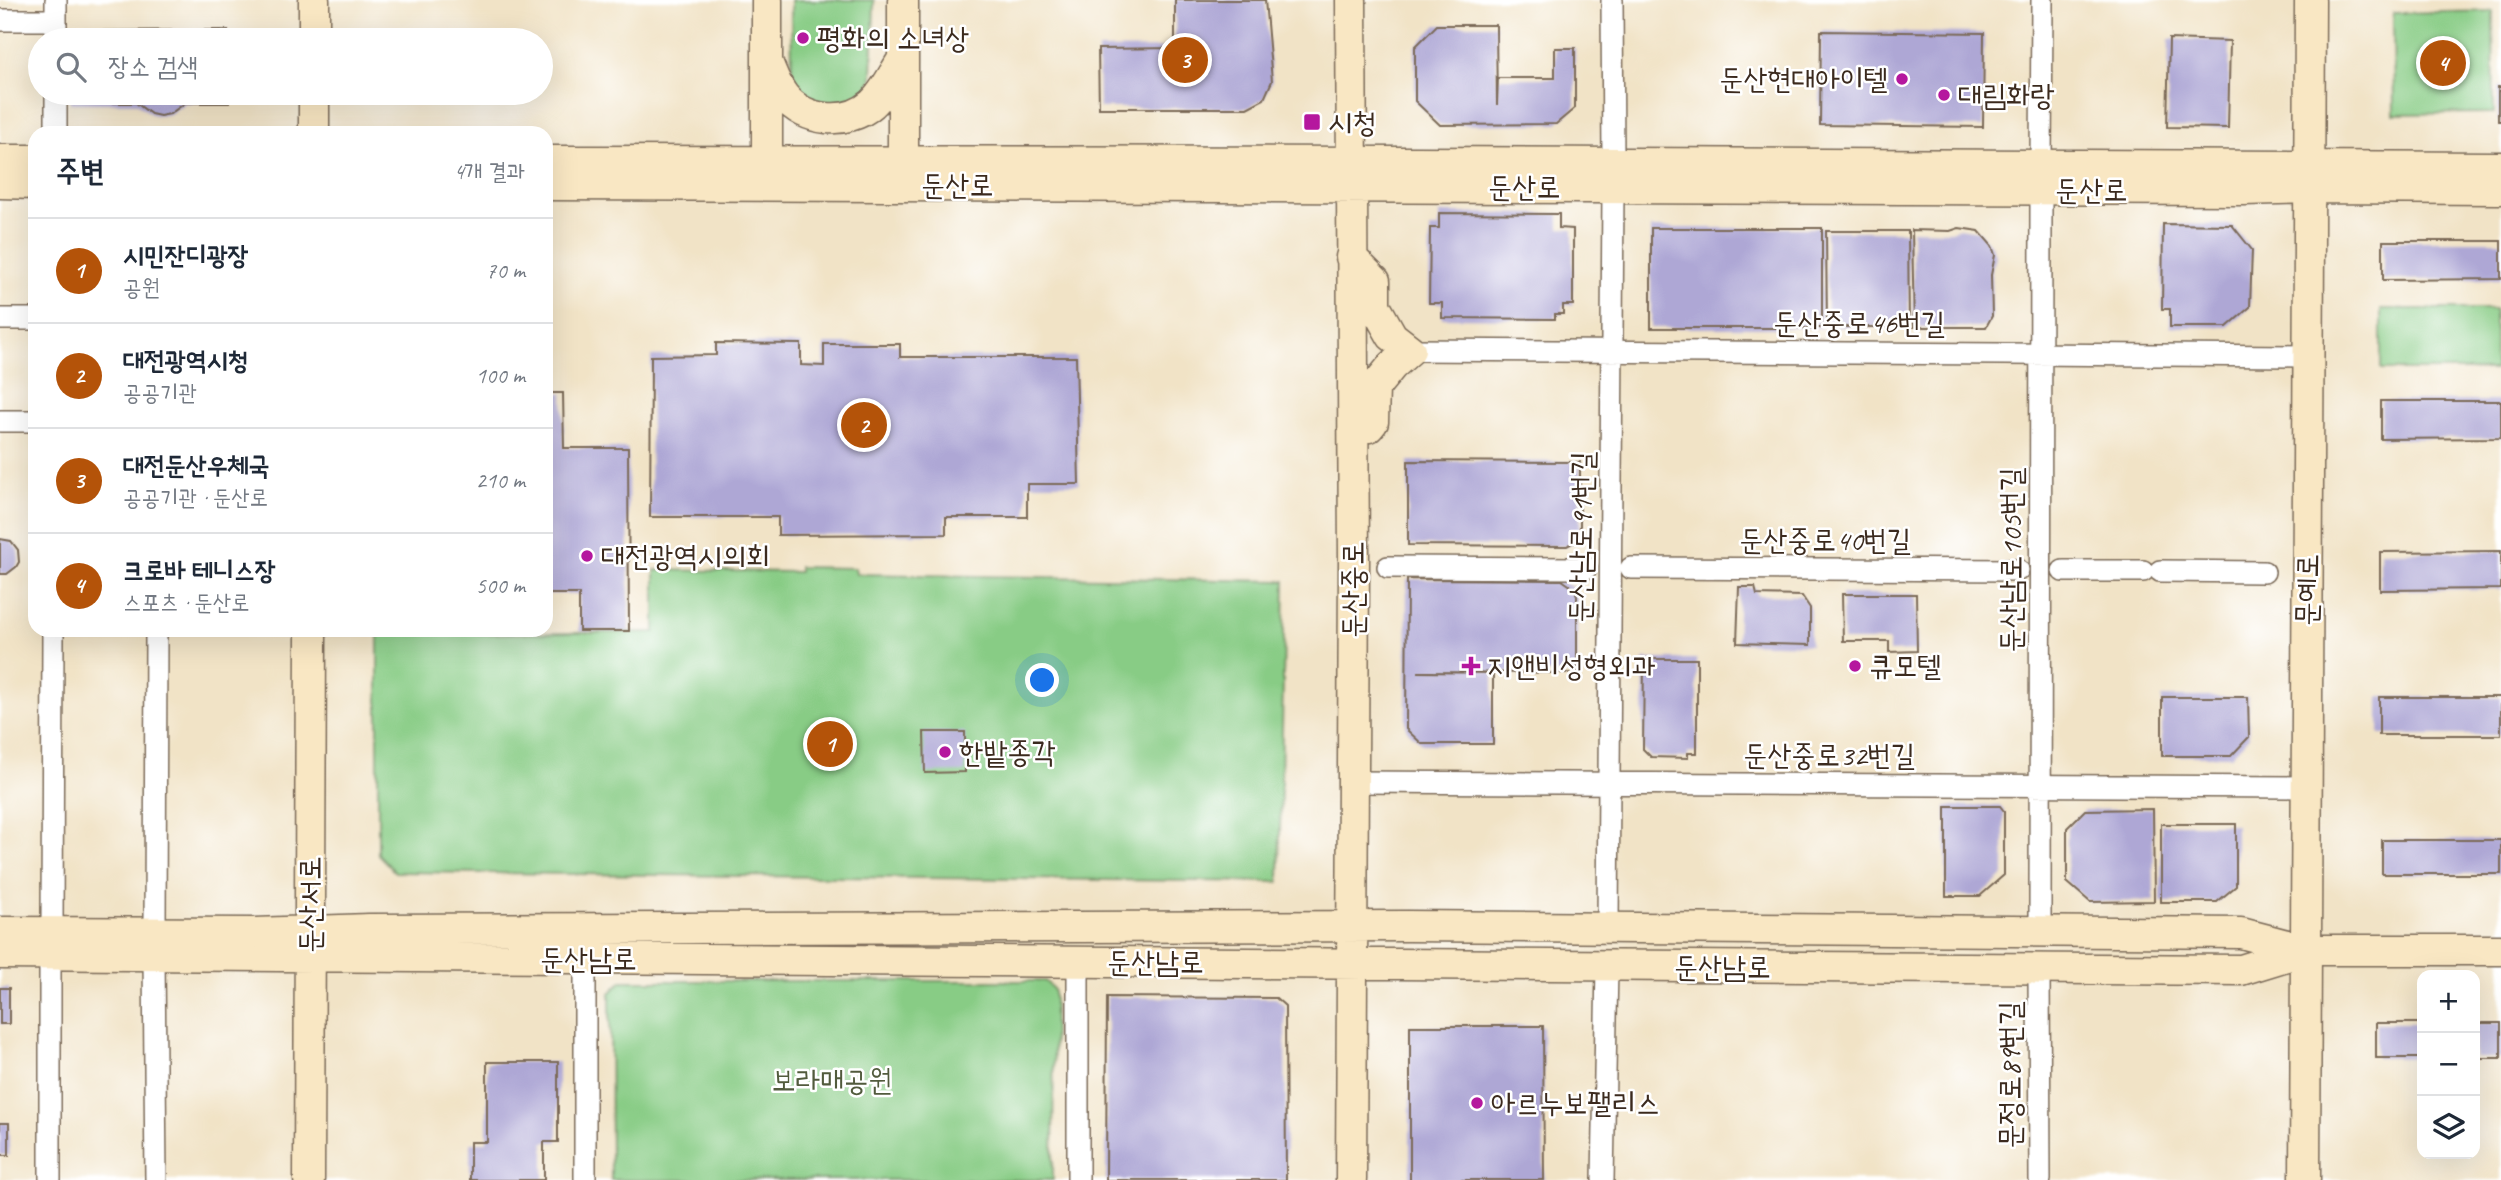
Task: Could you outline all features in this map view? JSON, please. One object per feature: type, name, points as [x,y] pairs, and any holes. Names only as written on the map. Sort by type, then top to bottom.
[{"type":"main road","points":[[314,0],[314,28]]},
{"type":"main road","points":[[766,173],[767,0]]},
{"type":"main road","points":[[903,0],[903,162]]},
{"type":"main road","name":"둔산중로","points":[[1351,0],[1351,1180]]},
{"type":"main road","name":"문예로","points":[[2305,1180],[2310,0]]},
{"type":"main road","points":[[767,62],[784,97],[797,109],[832,119],[852,115],[871,105],[903,59]]},
{"type":"main road","points":[[314,105],[314,126]]},
{"type":"main road","points":[[0,160],[28,160]]},
{"type":"main road","name":"둔산로","points":[[553,160],[766,173],[1351,175],[2309,177],[2501,167]]},
{"type":"main road","name":"둔산로","points":[[553,185],[766,173],[903,162],[1351,175]]},
{"type":"main road","name":"둔산로","points":[[2309,177],[2501,189]]},
{"type":"main road","points":[[0,183],[28,184]]},
{"type":"main road","points":[[1351,257],[1375,281],[1375,306],[1392,335],[1410,351],[1392,366],[1374,388],[1373,422],[1353,444]]},
{"type":"main road","name":"둔산서로","points":[[309,1180],[311,637]]},
{"type":"main road","name":"둔산남로","points":[[310,944],[369,929],[1608,928],[2241,933],[2306,950],[2501,950]]},
{"type":"main road","name":"둔산남로","points":[[0,932],[51,943],[310,944],[585,959],[1607,967],[2241,970],[2306,950]]},
{"type":"main road","name":"둔산남로","points":[[0,954],[51,943]]},
{"type":"street","name":"둔산남로91번길","points":[[1608,928],[1612,0]]},
{"type":"street","name":"둔산남로105번길","points":[[2040,931],[2042,0]]},
{"type":"street","points":[[0,20],[56,20]]},
{"type":"street","points":[[56,105],[56,126]]},
{"type":"street","points":[[0,319],[28,319]]},
{"type":"street","name":"둔산중로46번길","points":[[1410,351],[2308,356]]},
{"type":"street","points":[[0,421],[28,421]]},
{"type":"street","points":[[1388,568],[1586,568]]},
{"type":"street","name":"둔산중로40번길","points":[[1631,569],[2018,570]]},
{"type":"street","points":[[2063,570],[2264,572]]},
{"type":"street","points":[[50,1180],[53,637]]},
{"type":"street","points":[[156,637],[156,1180]]},
{"type":"street","name":"둔산중로32번길","points":[[1353,782],[2305,787]]},
{"type":"street","points":[[585,959],[585,1180]]},
{"type":"street","points":[[1078,962],[1078,1180]]},
{"type":"street","points":[[1603,1180],[1607,967]]},
{"type":"street","name":"문정로89번길","points":[[2039,969],[2040,1180]]},
{"type":"green space","points":[[791,0],[874,0],[872,78],[869,88],[853,104],[814,105],[795,87],[792,76]]},
{"type":"green space","points":[[2493,11],[2494,113],[2394,114],[2393,13]]},
{"type":"green space","points":[[2381,309],[2495,309],[2495,370],[2381,370]]},
{"type":"green space","points":[[799,567],[855,568],[856,574],[1285,581],[1279,882],[395,872],[378,854],[378,637],[553,637],[553,633],[655,632],[655,570],[799,572]]},
{"type":"green space","name":"보라매공원","points":[[622,981],[1045,981],[1054,990],[1053,1180],[611,1180],[610,993]]},
{"type":"building","points":[[1175,0],[1265,0],[1272,81],[1264,99],[1247,108],[1099,108],[1098,49],[1175,48]]},
{"type":"building","points":[[1437,25],[1496,25],[1497,105],[1498,78],[1555,78],[1555,48],[1575,48],[1575,108],[1556,124],[1440,125],[1415,101],[1415,47]]},
{"type":"building","name":"둔산현대아이텔","points":[[1821,31],[1984,33],[1983,127],[1820,125]]},
{"type":"building","points":[[2169,39],[2230,41],[2228,128],[2167,127]]},
{"type":"building","points":[[2498,87],[2501,87],[2501,121],[2498,121]]},
{"type":"building","points":[[139,105],[182,105],[170,114],[151,114]]},
{"type":"building","points":[[1439,213],[1559,214],[1559,228],[1573,229],[1573,305],[1563,305],[1563,314],[1555,314],[1555,319],[1442,318],[1442,303],[1429,303],[1430,228],[1439,228]]},
{"type":"building","points":[[2163,224],[2232,225],[2252,250],[2250,307],[2227,327],[2170,327],[2170,309],[2162,309]]},
{"type":"building","points":[[1651,228],[1822,228],[1822,328],[1651,328]]},
{"type":"building","points":[[1959,228],[1979,231],[1992,246],[1995,255],[1991,275],[1992,316],[1986,327],[1914,327],[1912,230],[1950,231]]},
{"type":"building","points":[[1826,231],[1908,231],[1909,327],[1827,327]]},
{"type":"building","points":[[2383,241],[2501,241],[2501,279],[2383,280]]},
{"type":"building","points":[[716,343],[801,344],[801,365],[824,366],[824,344],[900,344],[900,357],[1076,357],[1079,484],[1027,484],[1027,517],[946,517],[946,534],[778,535],[778,517],[650,517],[651,356],[716,355]]},
{"type":"building","name":"대전광역시의회","points":[[553,393],[563,393],[564,448],[628,448],[629,631],[579,631],[579,594],[553,594]]},
{"type":"building","points":[[2381,401],[2501,401],[2501,438],[2381,439]]},
{"type":"building","points":[[1408,461],[1580,462],[1580,539],[1567,546],[1408,545]]},
{"type":"building","points":[[0,539],[11,541],[18,550],[19,562],[7,574],[0,574]]},
{"type":"building","points":[[2501,551],[2501,589],[2380,590],[2380,552]]},
{"type":"building","points":[[1407,579],[1562,580],[1575,589],[1577,596],[1577,673],[1418,672],[1493,673],[1493,744],[1422,744],[1406,729]]},
{"type":"building","points":[[1739,587],[1755,587],[1757,595],[1802,596],[1810,608],[1810,645],[1737,643]]},
{"type":"building","points":[[1842,594],[1916,594],[1917,651],[1889,652],[1889,641],[1843,641]]},
{"type":"building","points":[[1644,659],[1697,659],[1697,753],[1688,753],[1688,758],[1651,757],[1643,749]]},
{"type":"building","points":[[2162,697],[2248,697],[2249,737],[2231,756],[2162,756]]},
{"type":"building","points":[[2379,697],[2501,697],[2501,735],[2379,735]]},
{"type":"building","name":"한밭종각","points":[[924,732],[965,732],[965,772],[925,773]]},
{"type":"building","points":[[1946,806],[2000,806],[2004,811],[2004,875],[1980,896],[1946,896]]},
{"type":"building","points":[[2153,809],[2154,901],[2090,902],[2067,882],[2067,828],[2085,810]]},
{"type":"building","points":[[2161,824],[2236,824],[2236,886],[2217,902],[2161,902]]},
{"type":"building","points":[[2382,840],[2501,840],[2501,874],[2382,874]]},
{"type":"building","points":[[0,988],[9,988],[9,1024],[0,1024]]},
{"type":"building","points":[[1107,997],[1276,998],[1285,1006],[1286,1180],[1106,1180]]},
{"type":"building","points":[[2376,1023],[2417,1023],[2417,1058],[2376,1058]]},
{"type":"building","points":[[2480,1023],[2501,1023],[2501,1058],[2480,1058]]},
{"type":"building","name":"아르누보팰리스","points":[[1410,1026],[1543,1026],[1544,1180],[1410,1180]]},
{"type":"building","points":[[487,1062],[558,1062],[558,1142],[544,1142],[544,1180],[470,1180],[470,1142],[487,1142]]},
{"type":"building","points":[[0,1123],[9,1123],[9,1155],[0,1155]]},
{"type":"place","name":"평화의 소녀상","points":[[803,38]]},
{"type":"place","name":"대전둔산우체국","points":[[1185,60]]},
{"type":"place","name":"크로바 테니스장","points":[[2443,63]]},
{"type":"place","name":"둔산현대아이텔","points":[[1902,79]]},
{"type":"place","name":"대림화랑","points":[[1944,95]]},
{"type":"place","name":"시청","points":[[1312,122]]},
{"type":"place","name":"대전광역시청","points":[[864,425]]},
{"type":"place","name":"대전광역시의회","points":[[587,556]]},
{"type":"place","name":"지앤비성형외과","points":[[1471,666]]},
{"type":"place","name":"큐모텔","points":[[1855,666]]},
{"type":"place","name":"시민잔디광장","points":[[830,744]]},
{"type":"place","name":"한밭종각","points":[[945,752]]},
{"type":"place","name":"아르누보팰리스","points":[[1477,1103]]}]
